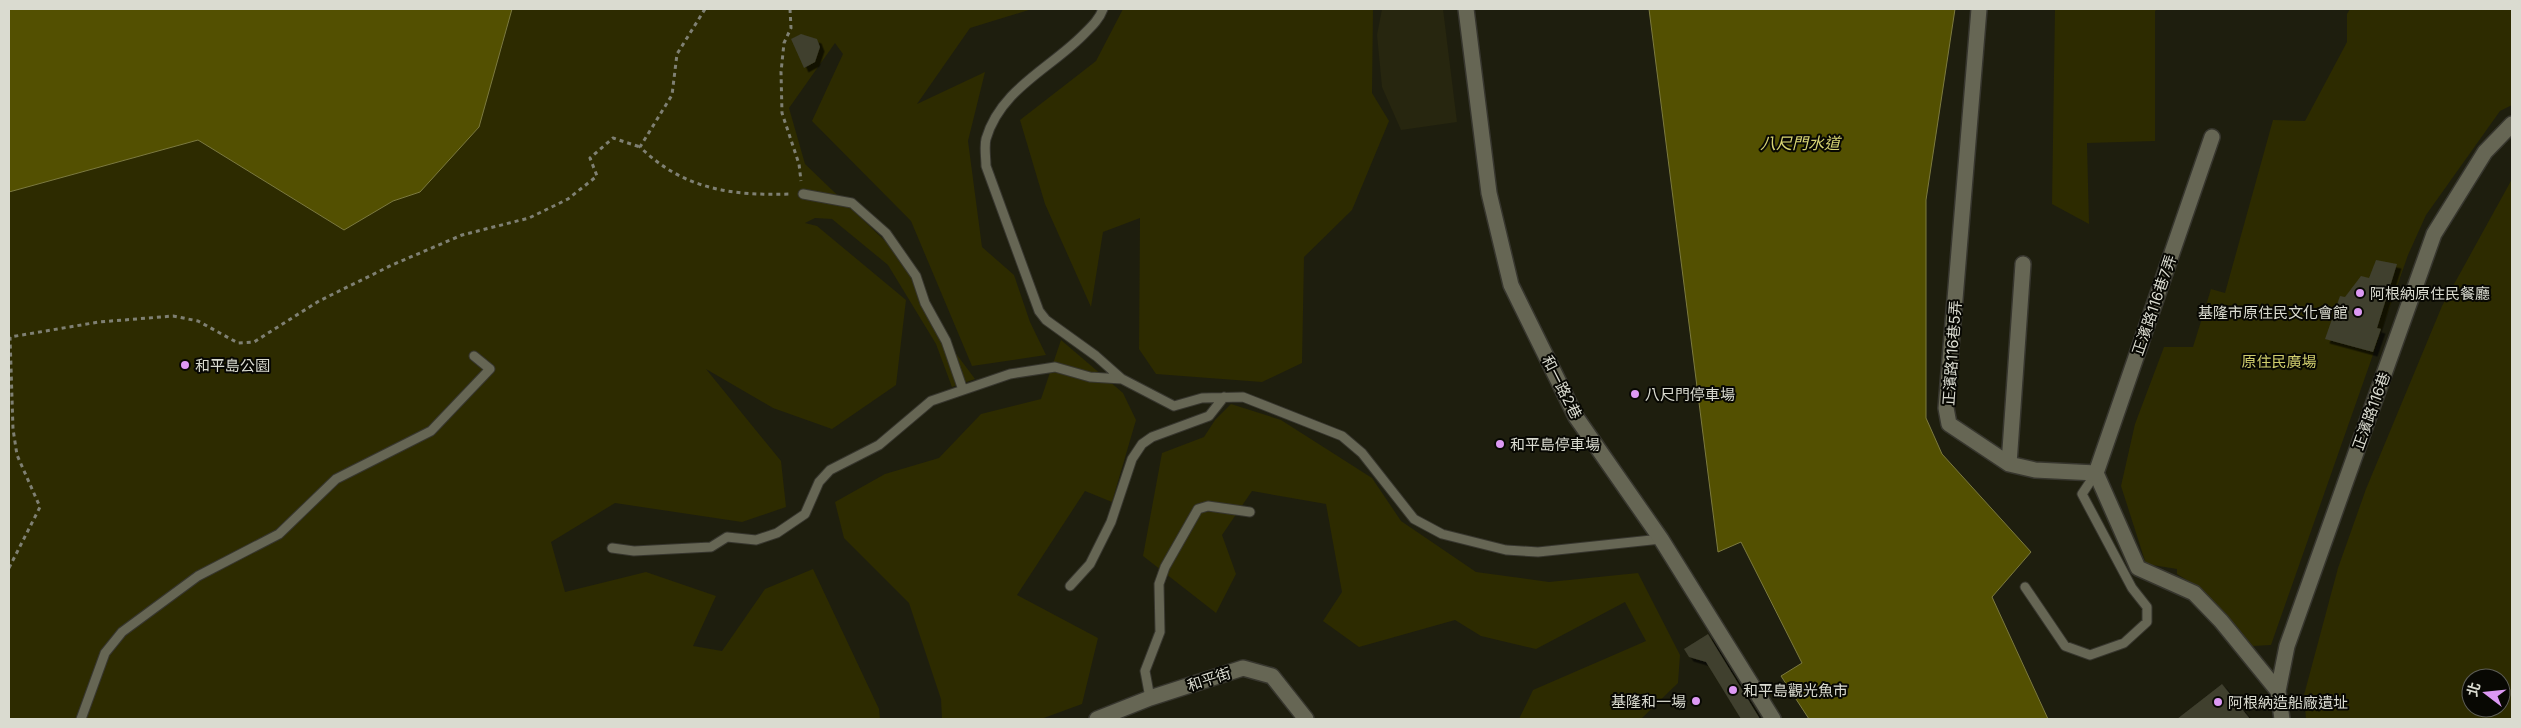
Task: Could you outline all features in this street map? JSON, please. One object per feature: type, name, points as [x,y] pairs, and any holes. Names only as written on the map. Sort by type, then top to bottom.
[{"type":"street","name":"和一路2巷","points":[[1466,9],[1489,193],[1511,285],[1576,418],[1661,539],[1773,719]]},
{"type":"street","name":"正濱路116巷5弄","points":[[1979,9],[1946,408],[1949,424],[2009,464],[2035,470],[2096,473]]},
{"type":"street","name":"正濱路116巷","points":[[2282,719],[2278,691],[2288,646],[2434,234],[2485,152],[2512,124]]},
{"type":"street","name":"正濱路116巷7弄","points":[[2096,473],[2212,137]]},
{"type":"street","points":[[2009,464],[2023,264]]},
{"type":"street","points":[[2096,473],[2138,568],[2194,593],[2221,621],[2278,691]]},
{"type":"street","name":"和平街","points":[[1096,719],[1150,698],[1243,668],[1272,676],[1306,719]]},
{"type":"lane","points":[[1103,9],[1100,17],[1063,55],[1024,82],[997,113],[985,140],[986,166],[1040,311],[1046,320],[1096,356],[1122,379],[1174,406],[1202,398],[1243,397],[1342,436],[1362,453],[1414,519],[1442,534],[1506,550],[1538,552],[1661,539]]},
{"type":"lane","points":[[803,194],[852,203],[886,233],[916,276],[925,303],[946,341],[963,390]]},
{"type":"lane","points":[[81,719],[105,654],[122,632],[198,576],[279,534],[336,479],[431,432],[490,370],[474,356]]},
{"type":"lane","points":[[612,548],[634,551],[711,547],[727,537],[756,540],[777,534],[804,514],[820,482],[830,470],[879,445],[931,401],[1010,374],[1055,367],[1090,377],[1122,379]]},
{"type":"lane","points":[[1070,586],[1090,564],[1111,522],[1132,459],[1142,444],[1152,437],[1210,416],[1224,397]]},
{"type":"lane","points":[[2025,587],[2065,646],[2090,655],[2124,643],[2147,622],[2147,607],[2132,588],[2082,494],[2096,473]]},
{"type":"lane","points":[[1150,698],[1145,671],[1160,632],[1159,584],[1165,567],[1198,509],[1208,506],[1250,512]]},
{"type":"path","points":[[640,147],[672,95],[677,54],[704,9]]},
{"type":"path","points":[[9,568],[40,507],[17,456],[13,429],[10,337],[99,322],[173,316],[198,321],[238,343],[254,342],[319,301],[392,265],[462,235],[530,218],[568,199],[596,176],[590,158],[613,138],[640,147],[656,162],[683,179],[738,194],[803,194],[799,164],[782,113],[781,72],[784,43],[791,28],[790,9]]},
{"type":"shaded area","points":[[1382,9],[1443,9],[1457,122],[1401,130],[1382,87],[1377,35]]},
{"type":"green space","points":[[512,9],[1032,9],[970,28],[917,104],[985,72],[968,141],[982,247],[1014,275],[1030,322],[1046,355],[972,366],[911,221],[812,121],[843,54],[835,43],[789,108],[805,164],[911,266],[954,351],[975,379],[952,387],[936,344],[888,265],[832,219],[815,218],[805,223],[817,226],[906,300],[896,385],[832,429],[773,408],[706,369],[781,461],[786,507],[742,522],[615,503],[551,542],[565,592],[646,572],[716,596],[693,646],[722,651],[765,589],[813,569],[879,709],[880,719],[9,719],[9,192],[198,140],[344,230],[393,201],[420,192],[501,51]]},
{"type":"green space","points":[[1123,9],[1373,9],[1372,93],[1389,121],[1352,210],[1304,257],[1302,363],[1262,382],[1156,374],[1139,349],[1140,218],[1103,232],[1091,307],[1045,204],[1020,120],[1096,61]]},
{"type":"green space","points":[[2055,9],[2157,9],[2155,11],[2155,141],[2087,143],[2089,224],[2052,204]]},
{"type":"green space","name":"原住民廣場","points":[[2350,9],[2512,9],[2512,105],[2500,111],[2426,215],[2408,255],[2271,645],[2253,646],[2201,589],[2177,574],[2177,569],[2146,564],[2121,486],[2135,424],[2164,347],[2193,347],[2211,289],[2225,293],[2273,120],[2305,121],[2347,42],[2347,14]]},
{"type":"green space","points":[[2512,179],[2512,717],[2511,718],[2510,719],[2306,719],[2304,695],[2338,568],[2366,489],[2442,306]]},
{"type":"green space","points":[[1061,340],[1123,393],[1136,420],[1112,502],[1085,491],[1017,595],[1098,638],[1082,704],[1041,719],[942,719],[941,699],[909,603],[844,538],[835,502],[885,474],[939,458],[981,414],[1041,399]]},
{"type":"green space","points":[[1231,404],[1281,420],[1372,478],[1401,521],[1476,572],[1549,582],[1638,573],[1680,655],[1678,683],[1641,719],[1519,719],[1533,690],[1646,641],[1625,602],[1536,649],[1481,636],[1455,620],[1359,647],[1323,621],[1342,592],[1326,504],[1252,491],[1222,535],[1236,574],[1216,613],[1143,556],[1162,453],[1204,437],[1215,420]]},
{"type":"water","points":[[9,9],[512,9],[479,127],[420,192],[393,201],[344,230],[198,140],[9,192]]},
{"type":"water","name":"八尺門水道","points":[[1649,9],[1955,9],[1926,200],[1926,418],[1942,454],[2031,552],[1992,597],[2048,719],[1809,719],[1781,676],[1802,663],[1741,542],[1718,552]]},
{"type":"building","points":[[801,34],[817,39],[820,47],[815,62],[804,68],[791,39]]},
{"type":"building","name":"基隆市原住民文化會館","points":[[2376,260],[2397,264],[2377,328],[2381,329],[2373,352],[2325,339],[2340,296],[2345,297],[2361,276],[2369,278]]},
{"type":"building","name":"和平島觀光魚市","points":[[1708,634],[1760,719],[1741,719],[1706,662],[1689,657],[1684,649]]},
{"type":"building","name":"阿根納造船廠遺址","points":[[2222,684],[2250,719],[2177,719]]},
{"type":"place","name":"阿根納原住民餐廳","points":[[2360,293]]},
{"type":"place","name":"基隆市原住民文化會館","points":[[2358,312]]},
{"type":"place","name":"和平島公園","points":[[185,365]]},
{"type":"place","name":"八尺門停車場","points":[[1635,394]]},
{"type":"place","name":"和平島停車場","points":[[1500,444]]},
{"type":"place","name":"和平島觀光魚市","points":[[1733,690]]},
{"type":"place","name":"基隆和一場","points":[[1696,701]]},
{"type":"place","name":"阿根納造船廠遺址","points":[[2218,702]]}]
